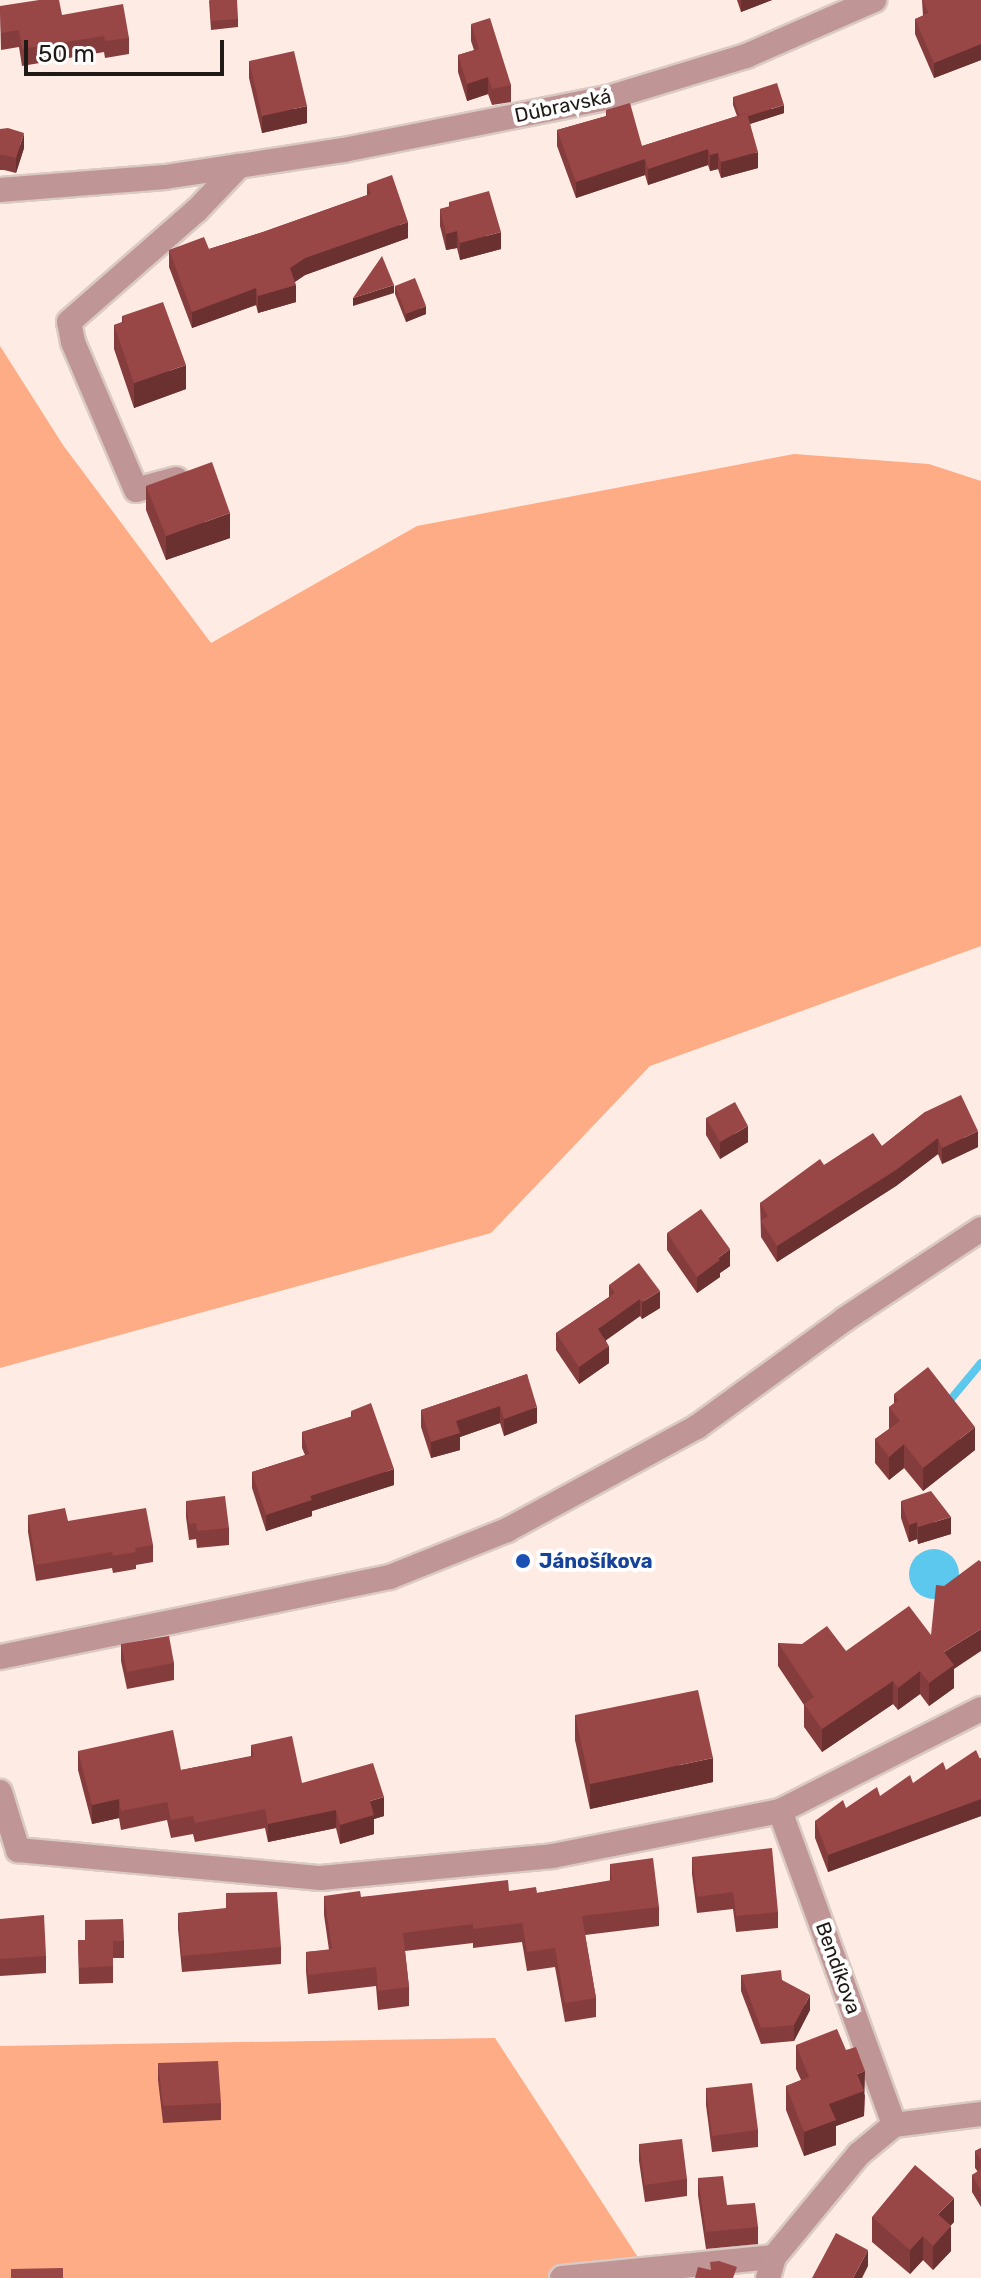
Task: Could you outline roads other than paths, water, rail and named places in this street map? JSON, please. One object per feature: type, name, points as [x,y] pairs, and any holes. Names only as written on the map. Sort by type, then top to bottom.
[{"type":"street","name":"Dúbravská","points":[[0,190],[165,177],[239,166],[344,150],[611,97],[746,56],[874,0]]},
{"type":"street","points":[[197,472],[136,490],[73,342],[69,322],[197,210],[239,166]]},
{"type":"street","points":[[0,1657],[390,1577],[507,1530],[697,1427],[845,1319],[981,1229]]},
{"type":"street","points":[[0,1792],[9,1851],[321,1878],[553,1856],[780,1811],[981,1709]]},
{"type":"street","name":"Bendíkova","points":[[780,1811],[894,2125]]},
{"type":"street","points":[[562,2278],[771,2268],[859,2154],[894,2125],[981,2114]]},
{"type":"water","points":[[934,1549],[952,1556],[959,1574],[952,1592],[934,1599],[916,1592],[909,1574],[916,1556]]},
{"type":"waterway","points":[[951,1399],[981,1363]]},
{"type":"place","name":"Jánošíkova","points":[[523,1561]]}]
